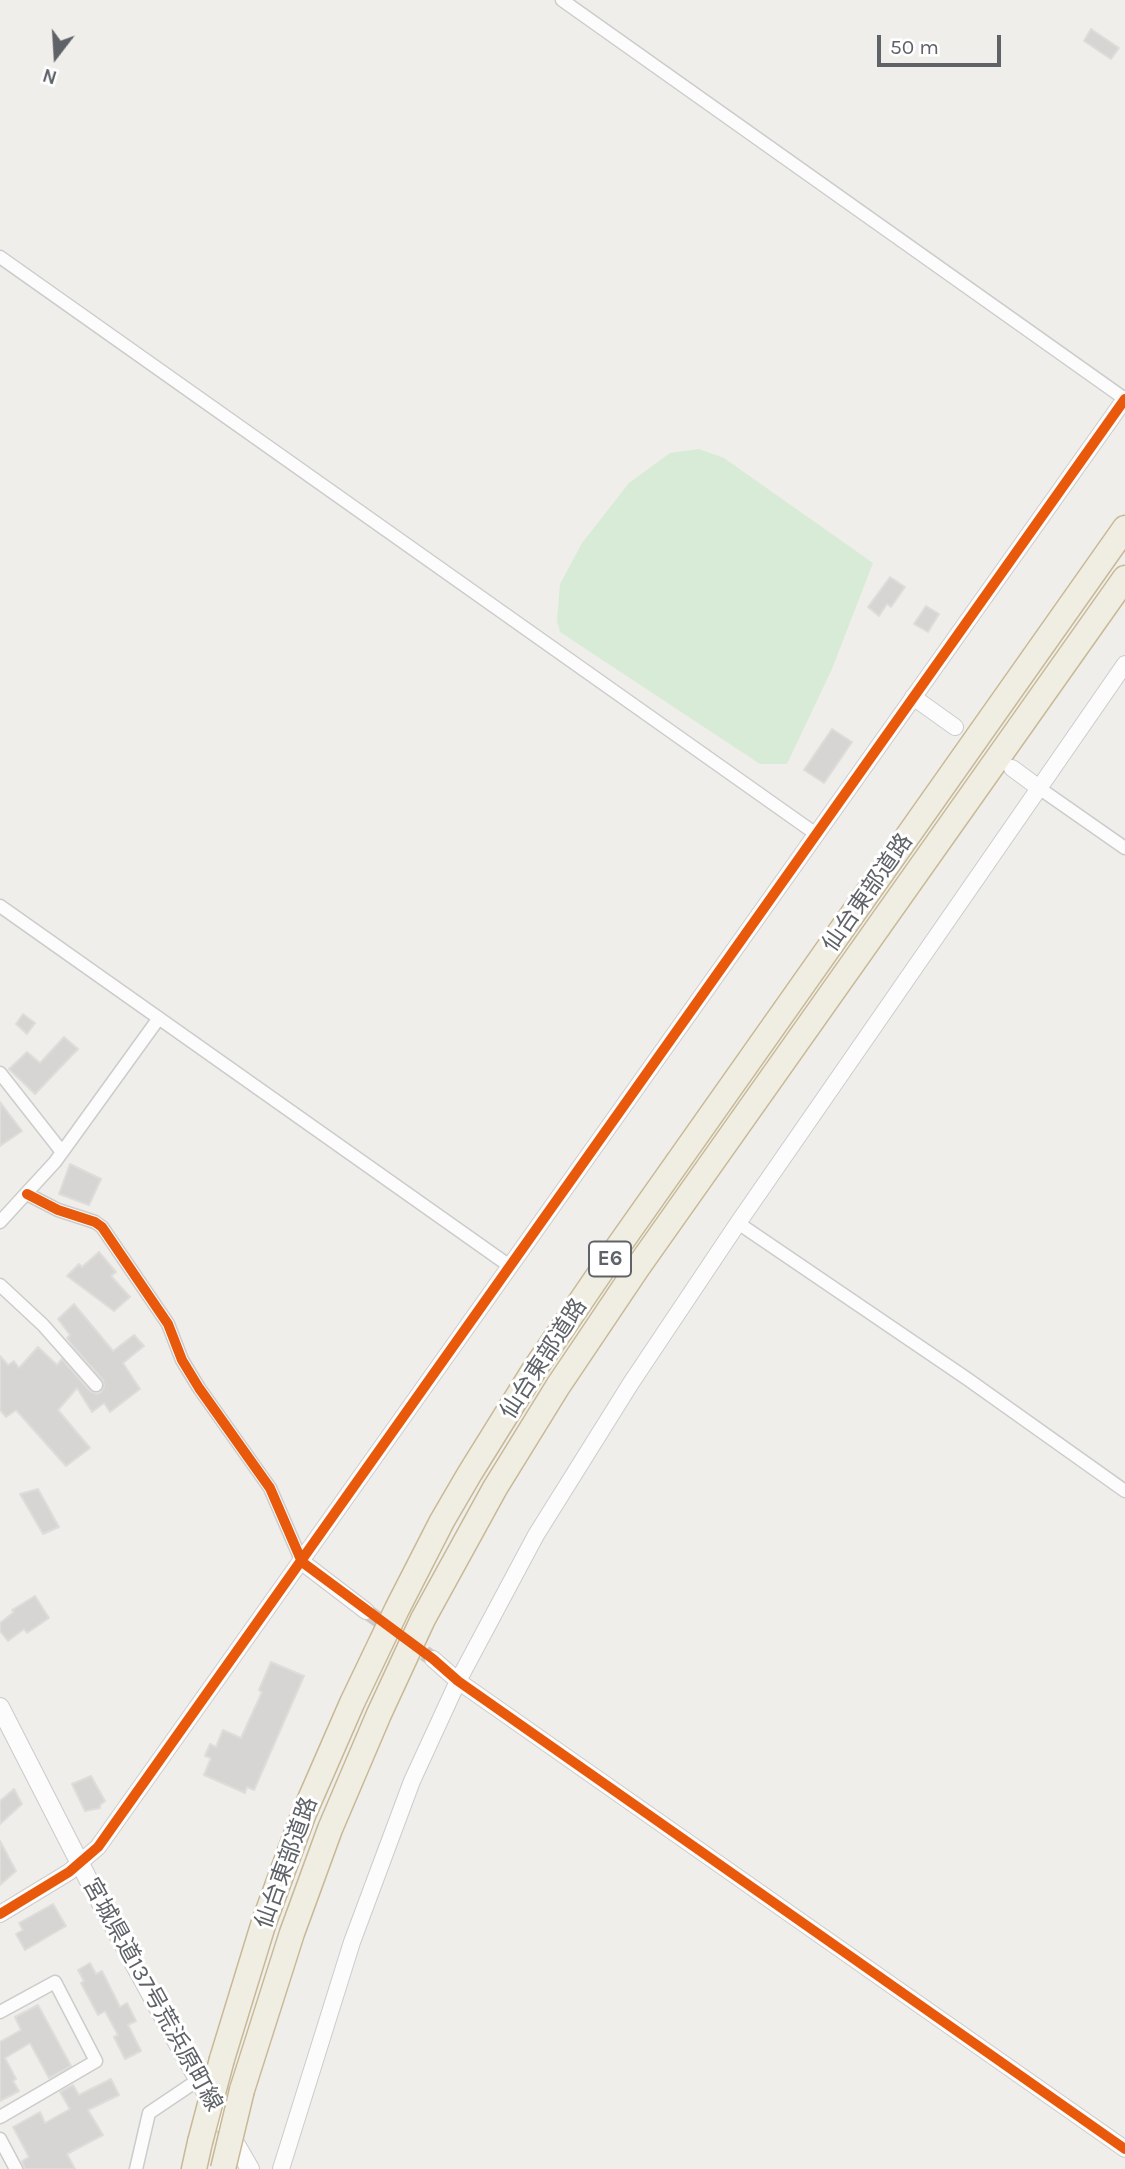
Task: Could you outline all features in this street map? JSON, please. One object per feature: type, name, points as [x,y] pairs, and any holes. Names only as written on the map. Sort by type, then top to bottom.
[{"type":"highway","name":"仙台東部道路","points":[[194,2169],[222,2059],[264,1922],[304,1813],[352,1703],[442,1521],[534,1370],[623,1240],[1125,528]]},
{"type":"highway","name":"仙台東部道路","points":[[223,2169],[242,2090],[292,1933],[330,1829],[423,1619],[495,1488],[558,1386],[638,1266],[1125,578]]},
{"type":"main road","name":"宮城県道137号荒浜原町線","points":[[0,1707],[80,1863],[198,2080],[250,2169]]},
{"type":"street","points":[[0,1914],[80,1863],[98,1847],[1125,399],[562,0]]},
{"type":"street","points":[[0,257],[816,834]]},
{"type":"street","points":[[281,2169],[327,2018],[412,1782],[458,1681],[536,1535],[631,1383],[738,1223],[1125,664]]},
{"type":"street","points":[[913,697],[955,727]]},
{"type":"street","points":[[1012,768],[1125,848]]},
{"type":"street","points":[[0,906],[511,1268]]},
{"type":"street","points":[[0,1222],[62,1153],[159,1018]]},
{"type":"street","points":[[0,1073],[62,1153]]},
{"type":"street","points":[[27,1194],[58,1210],[95,1222],[102,1227],[168,1324],[182,1360],[198,1388],[270,1488],[302,1562],[366,1611]]},
{"type":"street","points":[[738,1223],[966,1378],[1125,1491]]},
{"type":"street","points":[[0,1285],[43,1325],[96,1385]]},
{"type":"street","points":[[433,1659],[458,1681],[1125,2149]]},
{"type":"street","points":[[0,2012],[55,1982],[96,2062],[0,2117]]},
{"type":"street","points":[[136,2169],[149,2113],[198,2080]]},
{"type":"street","points":[[0,2139],[16,2169]]},
{"type":"green space","points":[[699,449],[724,458],[873,563],[832,669],[787,764],[760,764],[560,632],[557,621],[560,584],[582,543],[629,483],[670,453]]},
{"type":"building","points":[[1091,29],[1119,48],[1111,59],[1084,41]]},
{"type":"building","points":[[890,577],[905,587],[891,607],[887,604],[879,616],[868,607]]},
{"type":"building","points":[[926,606],[939,614],[928,632],[914,624]]},
{"type":"building","points":[[832,729],[852,742],[824,783],[804,770]]},
{"type":"building","points":[[23,1014],[35,1023],[27,1034],[16,1024]]},
{"type":"building","points":[[64,1037],[78,1049],[35,1094],[9,1069],[27,1052],[40,1063]]},
{"type":"building","points":[[0,1102],[22,1131],[0,1146]]},
{"type":"building","points":[[70,1164],[101,1179],[89,1205],[59,1194]]},
{"type":"building","points":[[99,1252],[116,1272],[111,1276],[130,1297],[114,1311],[67,1276],[79,1264],[82,1267]]},
{"type":"building","points":[[74,1304],[113,1351],[134,1335],[144,1346],[123,1363],[140,1389],[110,1412],[104,1403],[92,1412],[77,1388],[58,1410],[90,1448],[66,1466],[16,1410],[6,1417],[0,1410],[0,1356],[8,1365],[14,1361],[19,1368],[38,1347],[57,1365],[62,1359],[90,1391],[97,1394],[101,1392],[104,1387],[103,1380],[67,1338],[70,1335],[58,1319]]},
{"type":"building","points":[[38,1489],[59,1527],[43,1534],[20,1494]]},
{"type":"building","points":[[35,1596],[49,1618],[27,1633],[24,1629],[8,1641],[0,1631],[0,1623],[14,1612],[12,1610]]},
{"type":"building","points":[[271,1662],[304,1676],[254,1790],[247,1787],[245,1793],[204,1775],[211,1758],[205,1756],[210,1744],[216,1747],[223,1730],[241,1738],[262,1692],[259,1690]]},
{"type":"building","points":[[91,1776],[105,1801],[100,1808],[85,1811],[72,1784]]},
{"type":"building","points":[[14,1789],[22,1804],[0,1824],[0,1801]]},
{"type":"building","points":[[0,1841],[16,1871],[0,1885]]},
{"type":"building","points":[[53,1904],[66,1926],[25,1950],[16,1934],[23,1930],[19,1923]]},
{"type":"building","points":[[90,1963],[96,1974],[102,1971],[120,2007],[127,2003],[136,2021],[128,2025],[141,2051],[125,2059],[114,2037],[118,2035],[105,2011],[98,2015],[81,1983],[84,1981],[78,1970]]},
{"type":"building","points":[[38,2005],[71,2066],[49,2078],[30,2043],[5,2058],[19,2091],[0,2101],[0,2042],[21,2030],[15,2017]]},
{"type":"building","points":[[111,2079],[119,2095],[88,2110],[103,2135],[67,2154],[75,2169],[25,2169],[22,2161],[29,2157],[13,2127],[40,2112],[45,2123],[70,2109],[60,2092],[73,2085],[79,2095]]},
{"type":"tunnel","points":[[366,1611],[433,1659]]},
{"type":"cycle path","points":[[0,1914],[69,1872],[98,1847],[1125,399]]},
{"type":"cycle path","points":[[27,1194],[58,1210],[95,1222],[102,1227],[168,1324],[182,1360],[199,1388],[270,1488],[302,1562],[433,1659],[458,1681],[1125,2149]]}]
